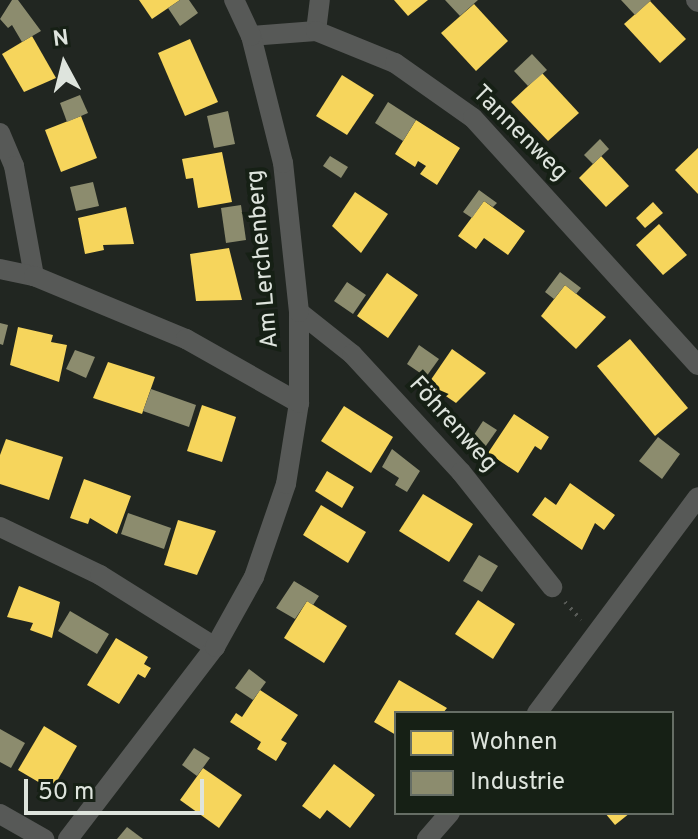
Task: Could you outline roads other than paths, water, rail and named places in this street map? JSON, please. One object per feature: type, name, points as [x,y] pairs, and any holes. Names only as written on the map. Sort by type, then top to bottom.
[{"type":"street","name":"Am Lerchenberg","points":[[68,839],[215,647],[254,577],[286,484],[299,403],[299,312],[283,163],[251,36],[234,0]]},
{"type":"street","points":[[316,31],[320,0]]},
{"type":"street","name":"Tannenweg","points":[[251,36],[316,31],[395,63],[473,118],[698,365]]},
{"type":"street","points":[[0,133],[14,166],[34,276]]},
{"type":"street","points":[[0,269],[34,276],[186,339],[299,403]]},
{"type":"street","name":"Föhrenweg","points":[[299,312],[352,354],[461,472],[552,587]]},
{"type":"street","points":[[539,711],[698,497]]},
{"type":"street","points":[[0,527],[100,575],[215,647]]},
{"type":"street","points":[[0,814],[44,839]]},
{"type":"street","points":[[427,839],[448,815]]}]
